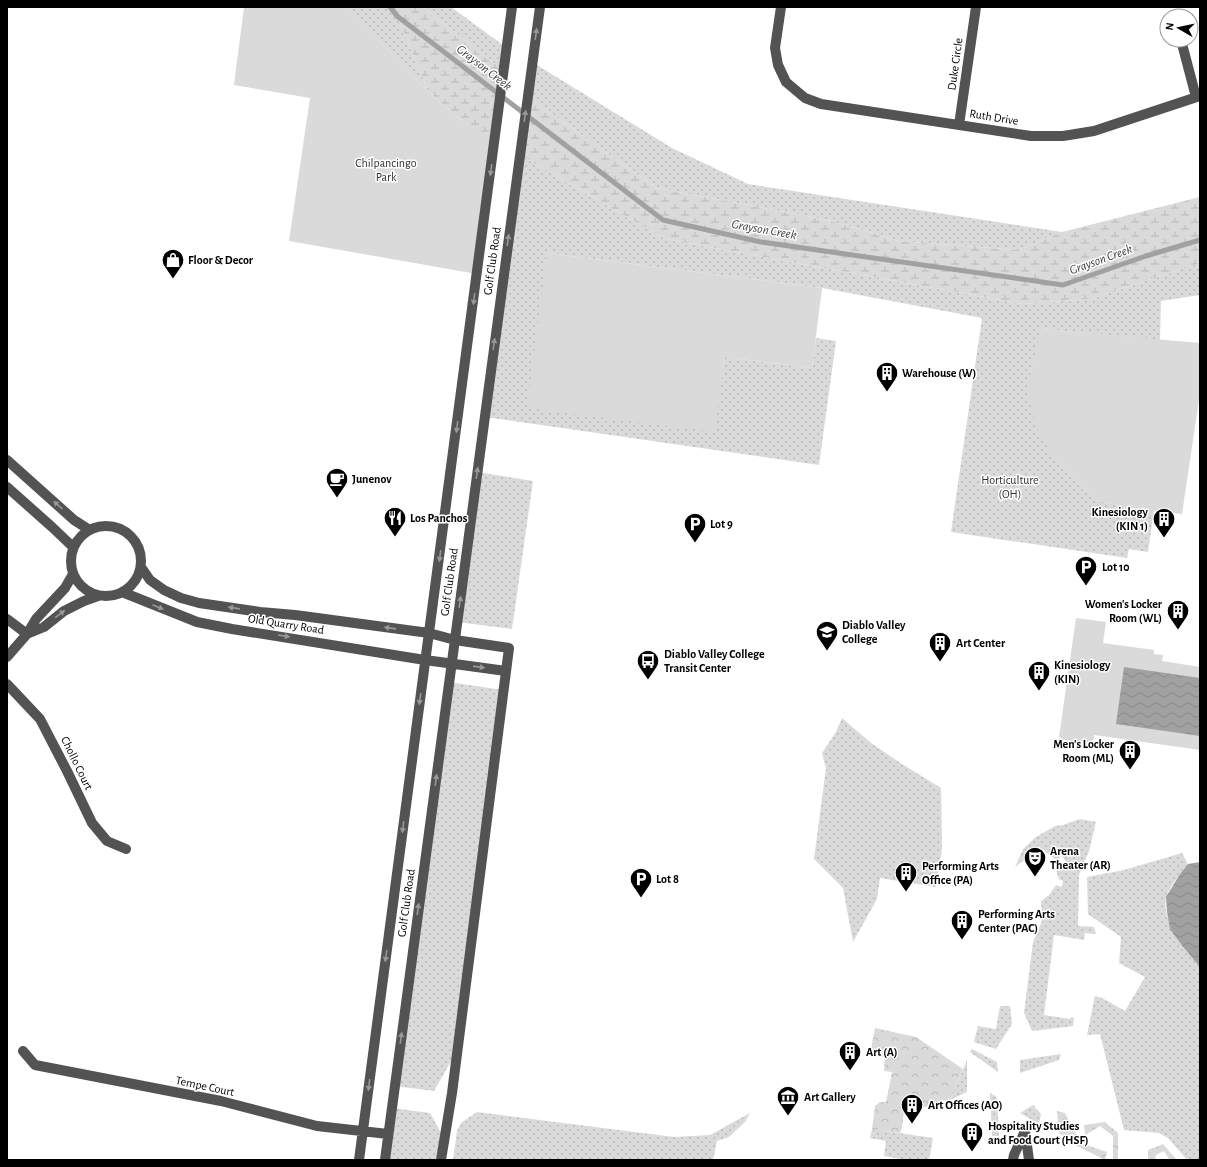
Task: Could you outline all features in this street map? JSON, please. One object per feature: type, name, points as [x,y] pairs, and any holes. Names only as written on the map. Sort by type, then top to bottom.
[{"type":"street","name":"Golf Club Road","points":[[359,1160],[512,7]]},
{"type":"street","name":"Golf Club Road","points":[[385,1160],[540,7]]},
{"type":"street","name":"Ruth Drive","points":[[781,7],[775,48],[778,65],[786,82],[805,98],[821,104],[1031,136],[1063,136],[1094,131],[1198,96]]},
{"type":"street","name":"Duke Circle","points":[[960,125],[976,7]]},
{"type":"street","points":[[1183,48],[1198,96]]},
{"type":"street","points":[[7,460],[74,520],[88,530]]},
{"type":"street","points":[[7,487],[73,547]]},
{"type":"street","points":[[27,634],[44,626],[64,611],[84,601],[98,596],[111,596],[122,592],[131,586],[141,567],[141,556],[138,546],[124,530],[108,525],[98,526],[81,535],[73,547],[70,555],[70,565],[79,584],[87,591],[98,596]]},
{"type":"street","name":"Old Quarry Road","points":[[122,592],[197,622],[425,660],[506,671],[509,648],[455,640],[429,633],[199,603],[181,598],[164,590],[150,580],[141,567]]},
{"type":"street","points":[[7,657],[27,634],[36,619],[64,588],[73,574]]},
{"type":"street","points":[[7,620],[27,634]]},
{"type":"street","points":[[441,1160],[453,1086],[506,671]]},
{"type":"street","name":"Chollo Court","points":[[7,684],[40,719],[68,771],[92,823],[107,841],[126,849]]},
{"type":"street","name":"Tempe Court","points":[[23,1051],[35,1065],[221,1102],[317,1126],[388,1134]]},
{"type":"street","points":[[1013,1160],[1025,1131],[1029,1160]]},
{"type":"green space","name":"Chilpancingo Park","points":[[244,7],[346,7],[428,91],[456,116],[482,135],[496,128],[477,274],[289,241],[310,98],[234,85]]},
{"type":"green space","points":[[346,7],[390,7],[397,16],[428,91]]},
{"type":"green space","points":[[390,7],[423,7],[504,71],[496,128],[482,136],[456,116],[428,91],[397,16]]},
{"type":"green space","points":[[423,7],[451,7],[507,48],[504,71]]},
{"type":"green space","points":[[532,62],[672,148],[748,184],[1062,232],[1018,250],[899,241],[828,220],[657,188],[528,97]]},
{"type":"green space","points":[[528,97],[657,188],[828,220],[899,241],[1018,250],[1062,232],[1200,197],[1200,263],[1091,299],[1022,304],[665,239],[520,155]]},
{"type":"green space","name":"Horticulture (OH)","points":[[520,155],[665,239],[1022,304],[1091,299],[1200,263],[1200,295],[1161,301],[1160,340],[1042,329],[1031,371],[1054,459],[1075,481],[1099,501],[1131,508],[1154,510],[1148,552],[1129,549],[1127,558],[951,532],[982,318],[822,288],[547,253],[714,432],[724,357],[812,368],[816,338],[836,341],[819,465],[485,417]]},
{"type":"green space","points":[[547,253],[822,288],[812,368],[724,357],[715,432],[527,408]]},
{"type":"green space","points":[[1041,329],[1200,343],[1200,393],[1182,514],[1131,508],[1099,501],[1075,481],[1054,459],[1037,428],[1031,409],[1028,389]]},
{"type":"green space","points":[[477,472],[533,481],[512,629],[457,622]]},
{"type":"green space","points":[[1076,618],[1106,622],[1103,643],[1154,650],[1154,654],[1163,655],[1162,661],[1200,667],[1200,750],[1094,735],[1093,744],[1064,740],[1059,737]]},
{"type":"green space","points":[[449,682],[503,690],[457,1051],[434,1091],[395,1086]]},
{"type":"green space","points":[[842,718],[871,743],[941,788],[942,849],[936,887],[880,878],[877,899],[853,942],[843,888],[814,859],[826,768],[822,753],[836,732]]},
{"type":"green space","points":[[1080,819],[1096,822],[1089,851],[1079,875],[1078,926],[1094,927],[1096,934],[1085,933],[1084,940],[1054,935],[1044,1015],[1070,1019],[1071,1017],[1074,1018],[1073,1026],[1032,1031],[1024,1013],[1033,942],[1042,921],[1041,901],[1049,895],[1056,885],[1062,887],[1063,881],[1059,879],[1056,870],[1066,862],[1062,856],[1056,860],[1038,846],[1032,854],[1015,867],[1023,849],[1036,837],[1055,826]]},
{"type":"green space","points":[[1182,853],[1188,864],[1169,890],[1165,904],[1167,917],[1175,935],[1184,949],[1200,967],[1200,1160],[1187,1160],[1168,1138],[1159,1133],[1124,1130],[1100,1034],[1087,1035],[1095,996],[1102,998],[1125,1011],[1145,977],[1119,963],[1121,937],[1088,914],[1087,877],[1124,870]]},
{"type":"green space","points":[[1000,1006],[1010,1006],[1012,1024],[996,1049],[974,1042],[978,1026],[996,1029]]},
{"type":"green space","points":[[875,1028],[916,1037],[963,1069],[950,1100],[939,1101],[931,1108],[905,1103],[900,1133],[872,1129],[875,1106],[880,1102],[886,1102],[892,1072],[884,1071],[885,1057],[870,1054]]},
{"type":"green space","points":[[972,1049],[997,1062],[998,1072],[970,1052]]},
{"type":"green space","points":[[1061,1054],[1059,1060],[1020,1073],[1020,1060]]},
{"type":"green space","points":[[967,1060],[967,1092],[950,1100]]},
{"type":"green space","points":[[990,1093],[997,1097],[999,1136],[992,1136]]},
{"type":"green space","points":[[1033,1105],[1041,1114],[1039,1124],[1020,1113]]},
{"type":"green space","points":[[392,1108],[430,1113],[444,1138],[441,1160],[385,1160]]},
{"type":"green space","points":[[1057,1111],[1065,1113],[1081,1143],[1107,1152],[1105,1160],[1071,1143],[1059,1133]]},
{"type":"green space","points":[[477,1112],[674,1137],[710,1135],[750,1113],[745,1122],[729,1137],[717,1141],[713,1160],[453,1160],[457,1131],[461,1123]]},
{"type":"green space","points":[[1105,1122],[1118,1133],[1118,1160],[1113,1160],[1113,1136],[1100,1126],[1085,1135],[1084,1125]]},
{"type":"green space","points":[[872,1129],[933,1138],[929,1160],[900,1160],[884,1156],[886,1141],[870,1138]]},
{"type":"green space","points":[[1163,1144],[1177,1160],[1170,1160],[1164,1151],[1156,1155],[1155,1160],[1148,1160],[1148,1150]]},
{"type":"water","points":[[1124,667],[1200,678],[1200,736],[1116,724]]},
{"type":"water","points":[[1200,862],[1200,967],[1170,929],[1166,897],[1188,864]]},
{"type":"waterway","name":"Grayson Creek","points":[[390,7],[397,16],[663,220],[761,242],[1063,285],[1146,256],[1200,240]]},
{"type":"place","name":"Floor & Decor","points":[[173,280]]},
{"type":"place","name":"Warehouse (W)","points":[[887,392]]},
{"type":"place","name":"Junenov","points":[[337,498]]},
{"type":"place","name":"Los Panchos","points":[[395,538]]},
{"type":"place","name":"Kinesiology (KIN 1)","points":[[1164,538]]},
{"type":"place","name":"Lot 9","points":[[695,544]]},
{"type":"place","name":"Lot 10","points":[[1086,586]]},
{"type":"place","name":"Women's Locker Room (WL)","points":[[1178,630]]},
{"type":"place","name":"Diablo Valley College","points":[[827,652]]},
{"type":"place","name":"Art Center","points":[[940,662]]},
{"type":"place","name":"Diablo Valley College Transit Center","points":[[648,680]]},
{"type":"place","name":"Kinesiology (KIN)","points":[[1039,692]]},
{"type":"place","name":"Men's Locker Room (ML)","points":[[1130,770]]},
{"type":"place","name":"Arena Theater (AR)","points":[[1035,878]]},
{"type":"place","name":"Performing Arts Office (PA)","points":[[906,892]]},
{"type":"place","name":"Lot 8","points":[[641,898]]},
{"type":"place","name":"Performing Arts Center (PAC)","points":[[962,940]]},
{"type":"place","name":"Art (A)","points":[[850,1072]]},
{"type":"place","name":"Art Gallery","points":[[788,1116]]},
{"type":"place","name":"Art Offices (AO)","points":[[912,1124]]},
{"type":"place","name":"Hospitality Studies and Food Court (HSF)","points":[[972,1152]]}]
